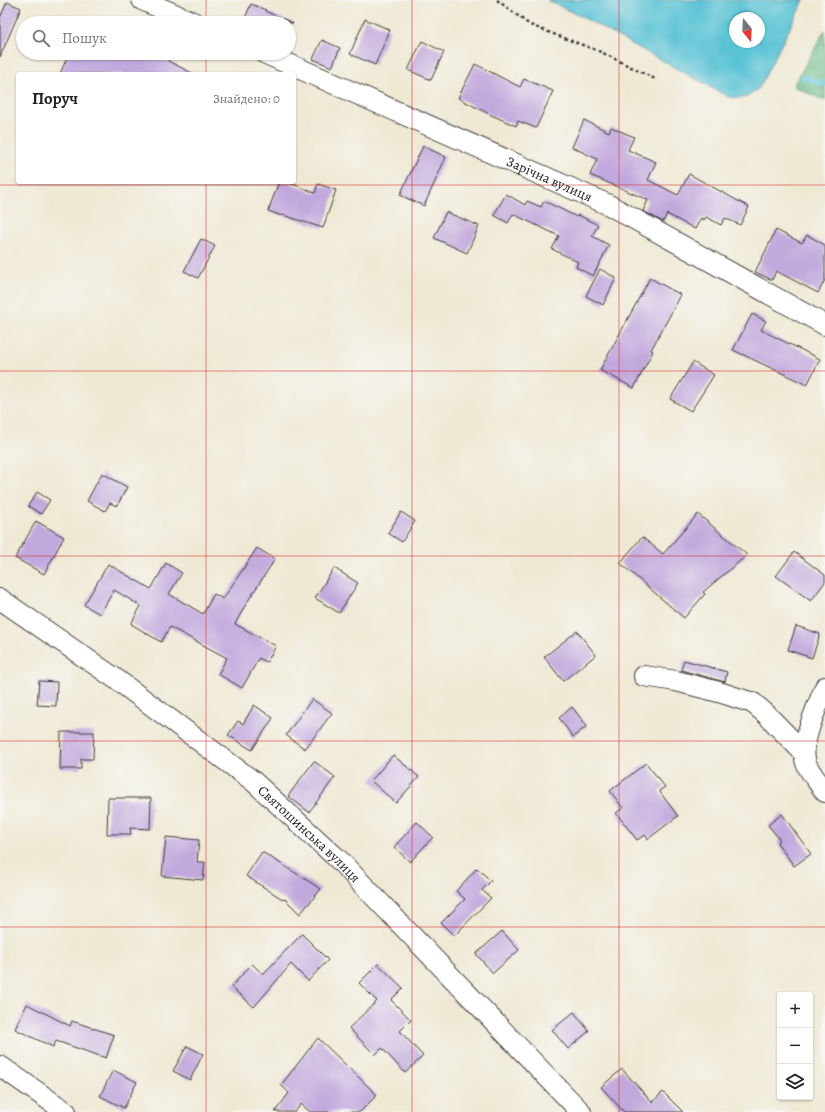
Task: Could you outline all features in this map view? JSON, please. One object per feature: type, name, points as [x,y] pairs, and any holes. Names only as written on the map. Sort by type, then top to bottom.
[{"type":"street","points":[[142,0],[179,16]]},
{"type":"street","name":"Зарічна вулиця","points":[[280,60],[609,205],[825,325]]},
{"type":"street","name":"Святошинська вулиця","points":[[0,598],[116,679],[253,782],[339,860],[581,1112]]},
{"type":"street","points":[[644,676],[718,692],[753,703],[766,714],[804,753]]},
{"type":"street","points":[[825,687],[807,735],[804,753],[806,763],[825,792]]},
{"type":"street","points":[[0,1066],[66,1112]]},
{"type":"path","points":[[497,0],[530,25],[601,52],[657,80]]},
{"type":"green space","points":[[825,30],[825,101],[793,86]]},
{"type":"water","points":[[547,0],[804,0],[759,88],[749,96],[742,98],[729,97],[582,17]]},
{"type":"building","points":[[7,2],[21,8],[18,16],[16,16],[16,20],[0,57],[0,18]]},
{"type":"building","points":[[251,4],[277,16],[246,16]]},
{"type":"building","points":[[365,19],[390,30],[375,65],[350,54]]},
{"type":"building","points":[[322,40],[340,48],[332,67],[313,59]]},
{"type":"building","points":[[422,41],[444,52],[431,80],[408,70]]},
{"type":"building","points":[[66,60],[169,60],[190,72],[61,72]]},
{"type":"building","points":[[475,64],[520,87],[524,79],[553,91],[536,128],[518,121],[516,126],[458,98]]},
{"type":"building","points":[[584,120],[609,132],[611,127],[634,137],[628,150],[656,162],[648,180],[678,195],[689,174],[749,207],[740,225],[725,218],[721,225],[706,217],[704,220],[701,218],[695,229],[667,214],[663,222],[643,211],[648,200],[590,175],[597,159],[572,147]]},
{"type":"building","points":[[423,146],[446,157],[424,206],[400,195]]},
{"type":"building","points":[[278,184],[293,184],[315,193],[318,184],[336,190],[323,228],[268,211]]},
{"type":"building","points":[[506,194],[525,205],[527,201],[541,207],[544,201],[577,217],[578,215],[598,225],[592,236],[609,245],[593,276],[576,267],[578,262],[552,249],[559,236],[513,214],[508,223],[494,215]]},
{"type":"building","points":[[446,212],[479,226],[467,253],[434,238]]},
{"type":"building","points":[[776,230],[802,243],[807,235],[825,245],[825,280],[818,293],[776,271],[772,280],[755,272]]},
{"type":"building","points":[[201,239],[215,246],[198,278],[184,271]]},
{"type":"building","points":[[600,269],[616,278],[603,305],[586,296]]},
{"type":"building","points":[[650,278],[681,295],[651,350],[653,351],[634,388],[600,370]]},
{"type":"building","points":[[752,314],[766,321],[761,330],[820,359],[807,385],[733,350]]},
{"type":"building","points":[[693,362],[714,375],[691,411],[670,399]]},
{"type":"building","points":[[102,473],[127,487],[117,506],[110,503],[105,511],[87,501]]},
{"type":"building","points":[[37,492],[50,500],[41,514],[28,506]]},
{"type":"building","points":[[401,512],[415,521],[402,542],[388,533]]},
{"type":"building","points":[[698,514],[747,555],[703,592],[705,594],[684,618],[620,563],[642,537],[663,554]]},
{"type":"building","points":[[36,521],[64,537],[44,574],[15,558]]},
{"type":"building","points":[[257,548],[275,559],[235,624],[276,646],[267,662],[259,658],[242,688],[218,674],[227,658],[170,627],[161,642],[131,624],[141,606],[114,590],[100,614],[84,605],[108,564],[151,589],[166,563],[182,573],[169,594],[203,614],[214,594],[223,599]]},
{"type":"building","points":[[794,552],[825,575],[825,582],[811,601],[776,576]]},
{"type":"building","points":[[334,568],[358,583],[339,613],[315,598]]},
{"type":"building","points":[[796,626],[820,634],[812,658],[788,650]]},
{"type":"building","points":[[577,631],[596,655],[563,681],[544,657]]},
{"type":"building","points":[[684,660],[727,672],[725,682],[681,670]]},
{"type":"building","points":[[39,681],[57,682],[56,706],[37,705]]},
{"type":"building","points":[[312,699],[332,713],[305,749],[286,735]]},
{"type":"building","points":[[254,705],[273,718],[252,750],[228,735],[238,721],[243,724]]},
{"type":"building","points":[[572,707],[587,726],[573,737],[559,718]]},
{"type":"building","points":[[61,732],[94,732],[93,759],[81,759],[81,769],[60,769]]},
{"type":"building","points":[[393,755],[419,777],[396,803],[371,781]]},
{"type":"building","points":[[314,761],[335,777],[309,812],[288,796]]},
{"type":"building","points":[[646,763],[665,787],[659,791],[678,816],[648,839],[645,835],[637,840],[616,813],[623,808],[610,791]]},
{"type":"building","points":[[108,798],[151,798],[150,829],[130,828],[131,834],[107,834]]},
{"type":"building","points":[[782,814],[811,854],[794,866],[777,843],[780,840],[768,825]]},
{"type":"building","points":[[417,822],[433,837],[410,862],[394,847]]},
{"type":"building","points":[[166,837],[199,840],[197,862],[205,862],[203,880],[162,876]]},
{"type":"building","points":[[262,852],[321,889],[300,914],[285,899],[284,900],[246,876]]},
{"type":"building","points":[[477,868],[491,881],[482,890],[491,898],[454,936],[441,923],[465,899],[456,891]]},
{"type":"building","points":[[502,931],[519,950],[493,973],[476,954]]},
{"type":"building","points":[[302,934],[328,960],[308,981],[291,964],[254,1007],[231,987],[252,964],[263,974]]},
{"type":"building","points":[[378,964],[403,988],[391,1000],[411,1020],[400,1031],[423,1056],[405,1073],[382,1048],[375,1055],[349,1028],[377,1001],[359,983]]},
{"type":"building","points":[[27,1004],[70,1026],[72,1021],[114,1035],[106,1058],[56,1041],[53,1047],[15,1029]]},
{"type":"building","points":[[574,1012],[589,1031],[568,1049],[552,1030]]},
{"type":"building","points":[[318,1038],[377,1095],[360,1112],[310,1112],[301,1104],[295,1112],[275,1112],[289,1093],[281,1085]]},
{"type":"building","points":[[187,1046],[203,1054],[190,1080],[173,1071]]},
{"type":"building","points":[[622,1069],[652,1102],[663,1092],[683,1112],[624,1112],[601,1087]]},
{"type":"building","points":[[113,1070],[137,1082],[124,1108],[100,1096]]},
{"type":"waterway","points":[[803,77],[825,84]]}]
